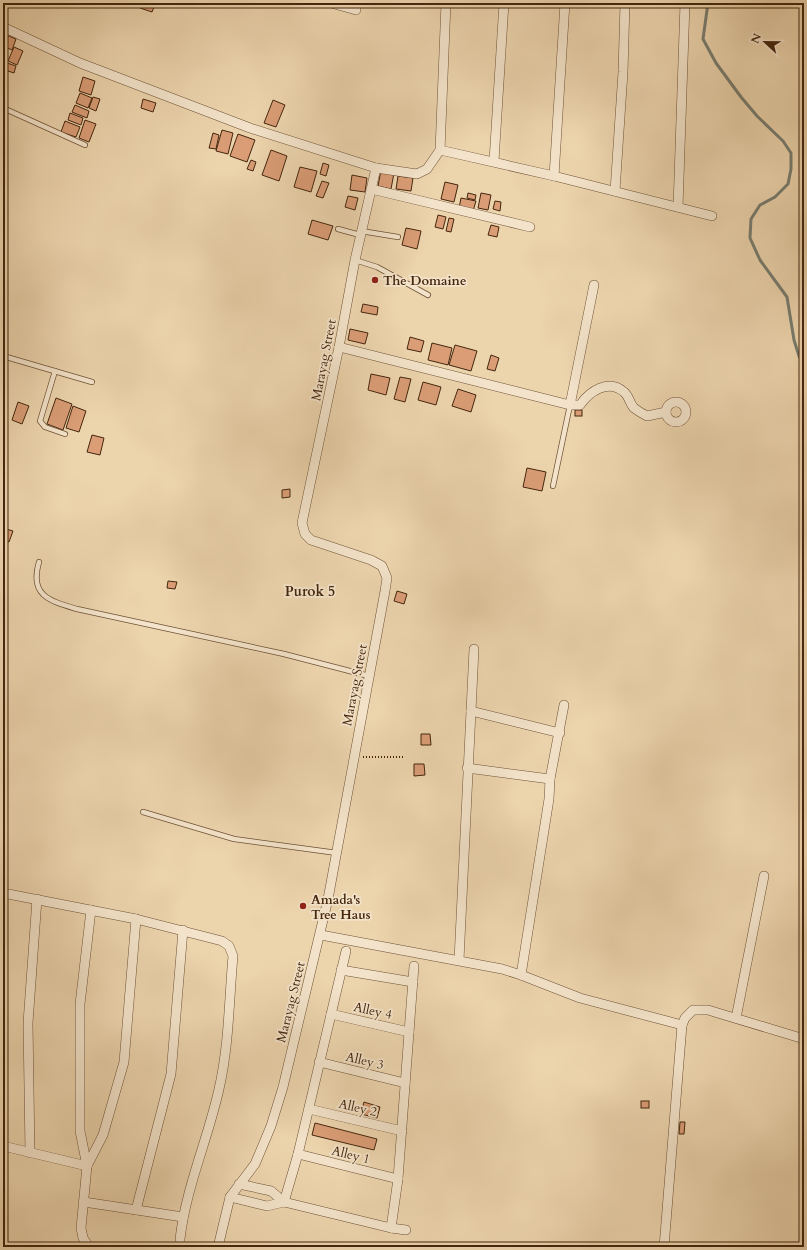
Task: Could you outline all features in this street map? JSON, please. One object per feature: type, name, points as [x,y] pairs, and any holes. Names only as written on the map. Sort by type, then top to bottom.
[{"type":"street","points":[[331,3],[356,10]]},
{"type":"street","points":[[3,27],[80,62],[250,128],[376,168],[417,174],[427,169],[440,150],[446,3]]},
{"type":"street","points":[[494,161],[504,3]]},
{"type":"street","points":[[554,176],[565,3]]},
{"type":"street","points":[[616,191],[623,72],[625,3]]},
{"type":"street","points":[[678,207],[685,3]]},
{"type":"street","points":[[440,150],[494,161],[712,216]]},
{"type":"street","name":"Marayag Street","points":[[218,1247],[230,1197],[238,1184],[255,1164],[271,1126],[284,1087],[294,1040],[321,935],[386,591],[387,578],[382,566],[371,560],[311,540],[305,534],[302,523],[339,347],[355,260],[376,168]]},
{"type":"street","points":[[371,189],[530,227]]},
{"type":"street","points":[[570,405],[594,285]]},
{"type":"street","points":[[339,347],[570,405],[580,405],[586,396],[596,388],[607,386],[624,392],[634,407],[647,416],[666,412]]},
{"type":"street","points":[[459,960],[467,768],[474,650]]},
{"type":"street","points":[[521,974],[549,799],[550,779],[560,733],[564,705]]},
{"type":"street","points":[[471,711],[560,733]]},
{"type":"street","points":[[467,768],[550,779]]},
{"type":"street","points":[[736,1018],[764,876]]},
{"type":"street","points":[[3,893],[136,919],[222,940],[230,946],[233,956],[223,1067],[219,1090],[183,1217],[180,1239]]},
{"type":"street","points":[[30,1152],[28,1023],[37,899]]},
{"type":"street","points":[[89,1247],[83,1238],[81,1228],[87,1166],[80,1131],[80,1004],[92,910]]},
{"type":"street","points":[[87,1166],[103,1135],[124,1062],[136,919]]},
{"type":"street","points":[[136,1210],[171,1074],[183,930]]},
{"type":"street","points":[[321,935],[459,960],[521,974],[580,998],[682,1026]]},
{"type":"street","points":[[284,1202],[298,1154],[346,950]]},
{"type":"street","points":[[391,1228],[398,1179],[414,966]]},
{"type":"street","points":[[341,970],[413,982]]},
{"type":"street","points":[[664,1247],[682,1026],[685,1018],[693,1010],[708,1010],[804,1040]]},
{"type":"street","name":"Alley 4","points":[[330,1014],[409,1032]]},
{"type":"street","name":"Alley 3","points":[[319,1062],[406,1083]]},
{"type":"street","name":"Alley 2","points":[[309,1109],[402,1131]]},
{"type":"street","points":[[3,1146],[87,1166]]},
{"type":"street","name":"Alley 1","points":[[298,1154],[398,1179]]},
{"type":"street","points":[[238,1184],[271,1192],[284,1202],[391,1228],[406,1230]]},
{"type":"street","points":[[230,1197],[267,1206],[284,1202]]},
{"type":"street","points":[[84,1202],[183,1217]]},
{"type":"lane","points":[[3,108],[84,145]]},
{"type":"lane","points":[[338,230],[398,237]]},
{"type":"lane","points":[[355,260],[377,267],[428,295]]},
{"type":"lane","points":[[3,356],[92,382]]},
{"type":"lane","points":[[55,371],[40,421],[42,425],[64,434]]},
{"type":"lane","points":[[553,486],[570,405]]},
{"type":"lane","points":[[39,562],[35,574],[38,590],[51,601],[77,609],[284,654],[369,676]]},
{"type":"lane","points":[[143,812],[234,839],[337,853]]},
{"type":"path","points":[[354,757],[404,756]]},
{"type":"building","points":[[142,3],[154,7],[152,12],[140,8]]},
{"type":"building","points":[[6,35],[16,39],[12,50],[3,46]]},
{"type":"building","points":[[14,47],[23,51],[17,65],[8,61]]},
{"type":"building","points":[[7,63],[16,66],[14,73],[5,70]]},
{"type":"building","points":[[83,77],[95,81],[91,95],[79,91]]},
{"type":"building","points":[[80,93],[92,98],[88,108],[76,103]]},
{"type":"building","points":[[93,97],[100,99],[96,111],[89,108]]},
{"type":"building","points":[[143,99],[156,103],[153,112],[141,108]]},
{"type":"building","points":[[273,100],[285,105],[276,127],[264,123]]},
{"type":"building","points":[[75,105],[89,111],[87,118],[72,112]]},
{"type":"building","points":[[70,113],[83,118],[81,125],[68,120]]},
{"type":"building","points":[[85,120],[96,124],[89,142],[79,138]]},
{"type":"building","points":[[65,121],[80,127],[76,137],[61,132]]},
{"type":"building","points":[[222,130],[233,133],[228,154],[216,151]]},
{"type":"building","points":[[213,133],[219,135],[216,149],[209,148]]},
{"type":"building","points":[[238,134],[255,140],[247,162],[230,156]]},
{"type":"building","points":[[271,150],[287,156],[279,181],[262,175]]},
{"type":"building","points":[[251,160],[256,162],[253,171],[247,169]]},
{"type":"building","points":[[323,163],[329,165],[326,176],[320,174]]},
{"type":"building","points":[[300,167],[317,171],[311,192],[294,187]]},
{"type":"building","points":[[381,170],[394,173],[391,189],[378,186]]},
{"type":"building","points":[[352,175],[367,178],[365,192],[350,190]]},
{"type":"building","points":[[398,176],[413,178],[411,191],[396,189]]},
{"type":"building","points":[[322,181],[329,183],[323,198],[316,196]]},
{"type":"building","points":[[445,182],[458,185],[454,202],[441,199]]},
{"type":"building","points":[[468,193],[476,195],[475,200],[467,198]]},
{"type":"building","points":[[481,193],[491,195],[488,210],[478,208]]},
{"type":"building","points":[[348,196],[358,198],[355,210],[345,207]]},
{"type":"building","points":[[461,198],[476,201],[473,211],[459,208]]},
{"type":"building","points":[[495,201],[501,202],[500,211],[493,209]]},
{"type":"building","points":[[438,215],[446,217],[443,229],[435,227]]},
{"type":"building","points":[[449,218],[454,219],[451,232],[446,231]]},
{"type":"building","points":[[312,220],[333,226],[328,240],[308,234]]},
{"type":"building","points":[[491,225],[499,227],[497,237],[488,235]]},
{"type":"building","points":[[406,228],[421,231],[417,249],[402,245]]},
{"type":"building","points":[[363,304],[378,307],[377,315],[361,312]]},
{"type":"building","points":[[350,329],[368,333],[365,344],[348,340]]},
{"type":"building","points":[[410,337],[424,341],[421,352],[407,349]]},
{"type":"building","points":[[432,343],[452,348],[448,365],[428,360]]},
{"type":"building","points":[[455,345],[477,351],[471,371],[449,365]]},
{"type":"building","points":[[491,355],[499,358],[495,371],[487,369]]},
{"type":"building","points":[[371,374],[390,378],[386,395],[368,390]]},
{"type":"building","points":[[400,377],[411,379],[405,402],[394,399]]},
{"type":"building","points":[[423,382],[441,387],[436,405],[418,400]]},
{"type":"building","points":[[458,389],[476,395],[471,412],[452,406]]},
{"type":"building","points":[[56,398],[72,404],[63,430],[47,424]]},
{"type":"building","points":[[18,402],[29,406],[22,424],[12,420]]},
{"type":"building","points":[[73,406],[86,411],[79,432],[66,428]]},
{"type":"building","points":[[575,410],[582,410],[582,416],[575,416]]},
{"type":"building","points":[[92,435],[104,438],[100,455],[87,452]]},
{"type":"building","points":[[527,468],[546,472],[542,491],[523,487]]},
{"type":"building","points":[[290,489],[290,497],[282,498],[282,490]]},
{"type":"building","points":[[6,529],[13,531],[9,542],[3,540]]},
{"type":"building","points":[[168,581],[177,582],[175,589],[167,588]]},
{"type":"building","points":[[397,591],[407,594],[404,604],[394,601]]},
{"type":"building","points":[[421,734],[430,734],[431,745],[421,745]]},
{"type":"building","points":[[414,764],[424,764],[425,775],[414,776]]},
{"type":"building","points":[[641,1101],[649,1101],[649,1108],[641,1108]]},
{"type":"building","points":[[364,1102],[380,1107],[377,1118],[361,1114]]},
{"type":"building","points":[[680,1122],[685,1122],[684,1134],[679,1134]]},
{"type":"building","points":[[315,1123],[377,1139],[374,1150],[312,1135]]},
{"type":"waterway","points":[[708,3],[703,39],[716,63],[741,97],[757,116],[783,141],[791,153],[791,169],[788,184],[775,197],[760,205],[751,219],[750,238],[760,260],[787,297],[794,340],[799,356],[804,365]]},
{"type":"place","name":"The Domaine","points":[[375,280]]},
{"type":"place","name":"Amada's Tree Haus","points":[[303,906]]},
{"type":"district","name":"Purok 5","points":[[310,591]]}]
